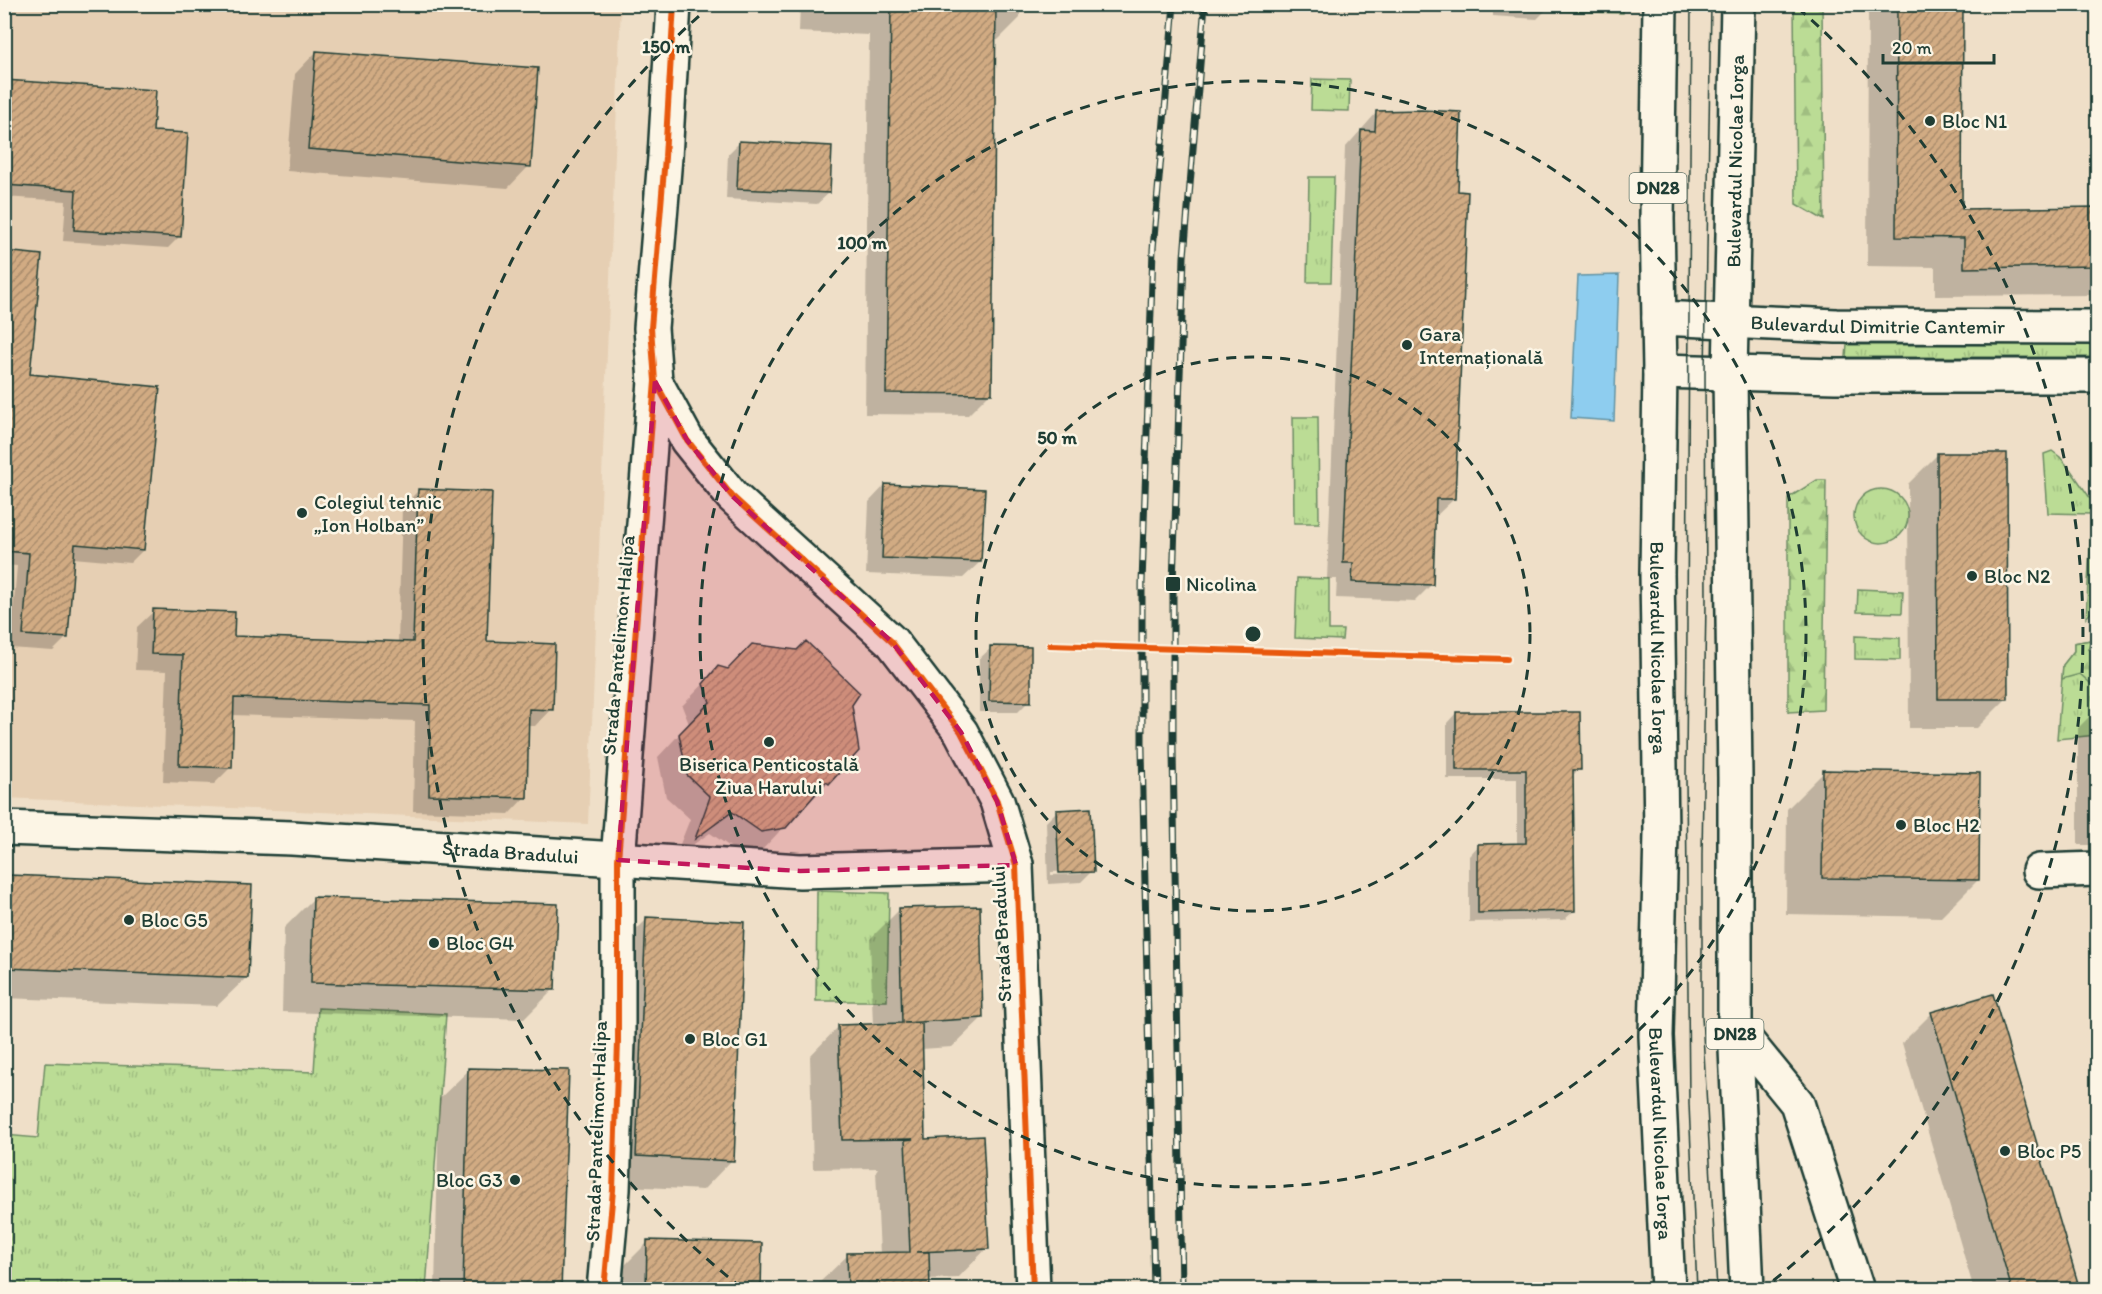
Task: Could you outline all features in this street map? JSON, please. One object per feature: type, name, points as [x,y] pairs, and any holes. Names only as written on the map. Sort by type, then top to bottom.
[{"type":"street","name":"Strada Pantelimon Halipa","points":[[604,1290],[613,1190],[618,1042],[618,860],[656,381],[651,328],[665,157],[674,4]]},
{"type":"street","name":"Bulevardul Nicolae Iorga","points":[[1660,4],[1657,219],[1660,371],[1657,574],[1660,833],[1656,1036],[1668,1290]]},
{"type":"street","name":"Bulevardul Nicolae Iorga","points":[[1738,4],[1733,321],[1730,374],[1735,778],[1735,1027],[1746,1290]]},
{"type":"street","name":"Bulevardul Dimitrie Cantemir","points":[[1659,318],[1836,326],[2097,327]]},
{"type":"street","points":[[1660,371],[1835,376],[2097,376]]},
{"type":"street","name":"Strada Bradului","points":[[656,381],[687,440],[732,496],[892,642],[961,732],[997,801],[1016,865],[1033,1290]]},
{"type":"street","name":"Strada Bradului","points":[[4,828],[292,838],[800,871],[1016,865]]},
{"type":"street","points":[[2039,871],[2097,869]]},
{"type":"street","points":[[1735,1027],[1797,1102],[1857,1290]]},
{"type":"highlighted area","points":[[655,381],[687,440],[732,496],[892,642],[961,732],[997,801],[1016,865],[800,871],[618,860]]},
{"type":"shaded area","name":"Colegiul tehnic „Ion Holban”","points":[[5,5],[621,5],[588,824],[5,798]]},
{"type":"green space","points":[[1557,5],[1623,5],[1623,13],[1557,11]]},
{"type":"green space","points":[[1794,5],[1822,5],[1824,220],[1796,204]]},
{"type":"green space","points":[[1312,79],[1350,80],[1349,111],[1311,110]]},
{"type":"green space","points":[[1309,177],[1334,177],[1331,282],[1307,282]]},
{"type":"green space","points":[[2097,344],[2097,357],[1846,357],[1847,345]]},
{"type":"green space","points":[[1293,417],[1318,417],[1319,523],[1294,523]]},
{"type":"green space","points":[[2052,451],[2070,469],[2097,508],[2097,606],[2086,618],[2092,514],[2048,513],[2044,454]]},
{"type":"green space","points":[[1817,480],[1826,480],[1823,710],[1788,712],[1788,498]]},
{"type":"green space","points":[[1876,489],[1886,489],[1896,493],[1904,501],[1908,516],[1904,531],[1896,539],[1886,543],[1876,543],[1866,539],[1858,531],[1854,521],[1854,511],[1858,501],[1866,493]]},
{"type":"green space","points":[[1297,578],[1329,579],[1329,630],[1343,630],[1342,640],[1295,638]]},
{"type":"green space","points":[[1858,589],[1903,591],[1902,613],[1857,612]]},
{"type":"green space","points":[[2097,630],[2097,735],[2057,739],[2063,665],[2074,651],[2074,643],[2091,640]]},
{"type":"green space","points":[[1855,636],[1900,638],[1900,660],[1855,659]]},
{"type":"green space","points":[[2091,640],[2088,649],[2097,646],[2097,689],[2080,674],[2062,679],[2063,665],[2074,651],[2074,643]]},
{"type":"green space","points":[[817,891],[889,893],[887,1001],[816,1001]]},
{"type":"green space","points":[[318,1008],[446,1014],[426,1289],[5,1289],[5,1135],[38,1138],[45,1063],[314,1072]]},
{"type":"water","points":[[1619,275],[1614,421],[1571,418],[1578,276]]},
{"type":"building","points":[[891,4],[996,4],[992,394],[886,393]]},
{"type":"building","name":"Bloc N1","points":[[1897,4],[1963,4],[1962,209],[2097,207],[2097,266],[1964,268],[1964,238],[1896,237]]},
{"type":"building","points":[[316,51],[538,68],[531,167],[308,149]]},
{"type":"building","points":[[4,80],[156,90],[153,131],[188,133],[181,237],[74,230],[76,190],[4,185]]},
{"type":"building","name":"Gara Internațională","points":[[1376,111],[1461,112],[1458,191],[1468,192],[1455,499],[1436,499],[1433,585],[1352,582],[1353,563],[1343,563],[1361,130],[1375,131]]},
{"type":"building","points":[[739,141],[832,146],[830,193],[737,189]]},
{"type":"building","points":[[4,251],[42,255],[30,374],[160,387],[144,550],[75,544],[68,638],[23,635],[29,553],[4,551]]},
{"type":"building","name":"Bloc N2","points":[[1937,453],[2007,453],[2008,699],[1938,699]]},
{"type":"building","points":[[885,484],[985,489],[981,562],[882,558]]},
{"type":"building","points":[[418,489],[492,492],[487,641],[555,644],[553,710],[529,709],[527,798],[429,795],[430,705],[234,698],[232,768],[179,766],[183,655],[151,654],[153,609],[235,612],[234,636],[413,642]]},
{"type":"building","name":"Biserica Penticostală Ziua Harului","points":[[806,641],[860,693],[852,705],[859,751],[829,784],[826,782],[786,828],[761,832],[732,812],[695,839],[710,797],[687,775],[679,734],[710,702],[703,684],[718,666],[728,669],[752,644],[797,650]]},
{"type":"building","points":[[990,646],[1031,647],[1031,702],[989,701]]},
{"type":"building","points":[[1456,712],[1580,712],[1581,770],[1573,770],[1575,911],[1478,913],[1478,844],[1526,843],[1526,770],[1456,770]]},
{"type":"building","name":"Bloc H2","points":[[1823,770],[1980,773],[1979,880],[1822,878]]},
{"type":"building","points":[[1091,808],[1094,872],[1059,873],[1056,810]]},
{"type":"building","name":"Bloc G5","points":[[9,875],[252,885],[248,978],[6,968]]},
{"type":"building","name":"Bloc G4","points":[[313,897],[558,904],[555,990],[311,983]]},
{"type":"building","points":[[980,906],[983,1018],[904,1023],[922,1023],[925,1139],[983,1136],[989,1249],[916,1252],[929,1252],[930,1290],[848,1290],[847,1253],[910,1252],[905,1140],[913,1139],[842,1140],[838,1025],[902,1023],[899,908]]},
{"type":"building","name":"Bloc G1","points":[[646,917],[744,922],[734,1161],[636,1156]]},
{"type":"building","name":"Bloc P5","points":[[1993,994],[2080,1290],[2012,1290],[1931,1012]]},
{"type":"building","name":"Bloc G3","points":[[468,1068],[569,1070],[561,1290],[463,1290]]},
{"type":"building","points":[[647,1240],[762,1243],[761,1290],[646,1290]]},
{"type":"tram line","points":[[1691,4],[1686,777],[1689,1104],[1697,1290]]},
{"type":"tram line","points":[[1711,4],[1705,373],[1706,602],[1702,1016],[1717,1290]]},
{"type":"railway","points":[[1154,1290],[1142,749],[1142,584],[1153,249],[1174,4]]},
{"type":"railway","points":[[1182,1290],[1173,750],[1173,584],[1184,257],[1205,4]]},
{"type":"cycle path","points":[[604,1290],[613,1190],[618,1042],[618,860],[655,381],[651,328],[665,157],[674,4]]},
{"type":"cycle path","points":[[655,381],[687,440],[732,496],[892,642],[961,732],[997,801],[1016,865],[1033,1290]]},
{"type":"cycle path","points":[[1050,645],[1507,659]]},
{"type":"place","name":"Bloc N1","points":[[1930,121]]},
{"type":"place","name":"Gara Internațională","points":[[1407,345]]},
{"type":"place","name":"Colegiul tehnic „Ion Holban”","points":[[302,513]]},
{"type":"place","name":"Bloc N2","points":[[1972,576]]},
{"type":"place","name":"Nicolina","points":[[1173,584]]},
{"type":"place","name":"Biserica Penticostală Ziua Harului","points":[[769,742]]},
{"type":"place","name":"Bloc H2","points":[[1901,825]]},
{"type":"place","name":"Bloc G5","points":[[129,920]]},
{"type":"place","name":"Bloc G4","points":[[434,943]]},
{"type":"place","name":"Bloc G1","points":[[690,1039]]},
{"type":"place","name":"Bloc P5","points":[[2005,1151]]},
{"type":"place","name":"Bloc G3","points":[[515,1180]]}]
